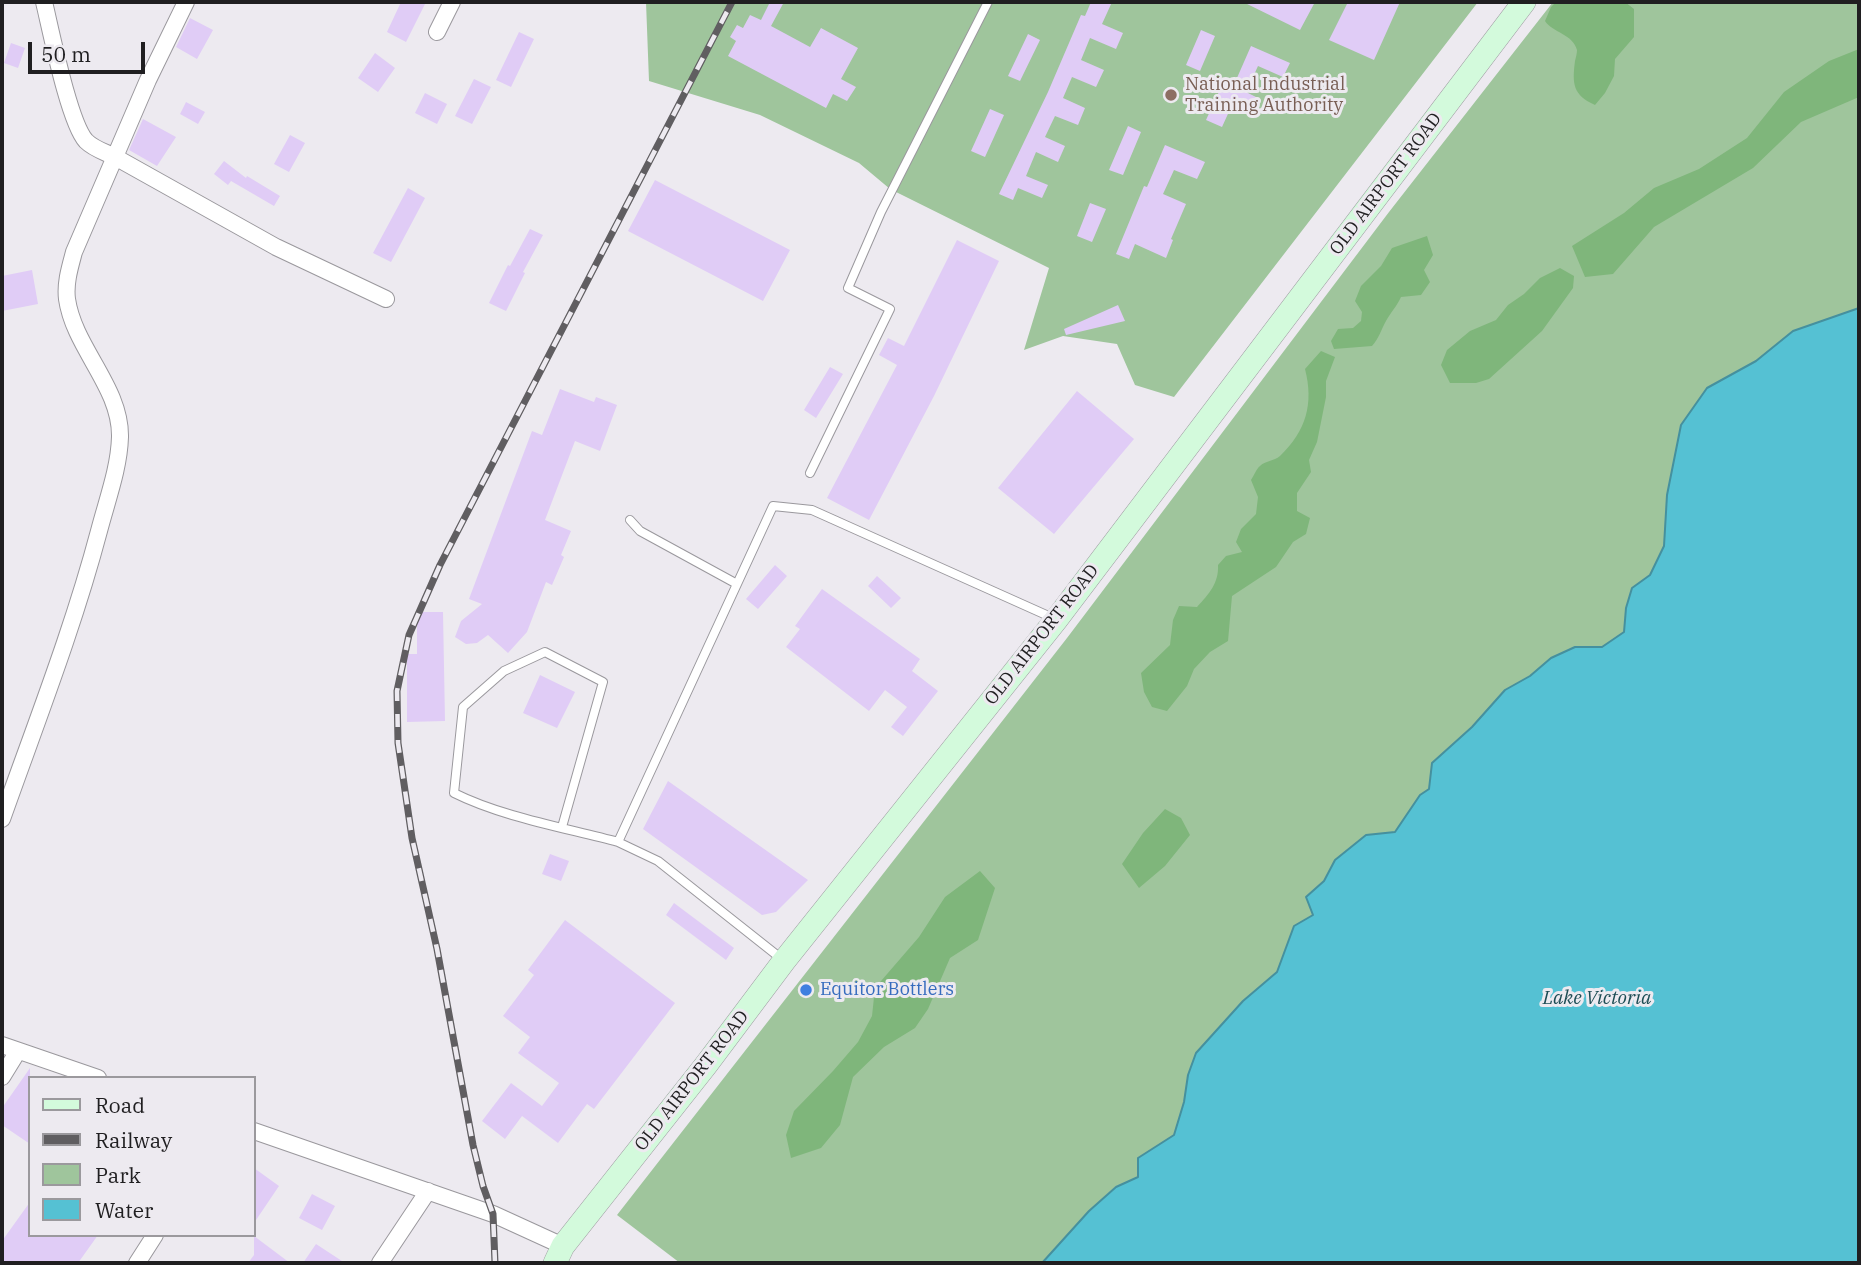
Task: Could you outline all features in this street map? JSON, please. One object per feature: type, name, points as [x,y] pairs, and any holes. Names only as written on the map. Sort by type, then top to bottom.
[{"type":"main road","name":"OLD AIRPORT ROAD","points":[[559,1255],[784,961],[1056,620],[1524,2]]},
{"type":"street","points":[[44,2],[67,94],[84,139],[93,148],[115,157],[276,247],[386,299]]},
{"type":"street","points":[[2,819],[85,585],[117,466],[120,436],[117,412],[73,320],[67,298],[68,275],[74,251],[148,80],[187,2]]},
{"type":"street","points":[[437,32],[452,2]]},
{"type":"street","points":[[2,1045],[92,1076]]},
{"type":"street","points":[[2,1077],[18,1051]]},
{"type":"street","points":[[256,1131],[493,1214],[559,1255]]},
{"type":"street","points":[[380,1263],[428,1191]]},
{"type":"street","points":[[137,1263],[154,1237]]},
{"type":"lane","points":[[810,473],[890,309],[848,288],[881,212],[988,2]]},
{"type":"lane","points":[[618,842],[773,506],[812,510],[1056,620]]},
{"type":"lane","points":[[629,520],[640,531],[737,584]]},
{"type":"lane","points":[[562,827],[603,682],[545,652],[504,671],[463,707],[454,793],[475,803],[562,827],[618,842],[658,861],[784,961]]},
{"type":"green space","name":"National Industrial Training Authority","points":[[646,2],[1478,2],[1174,397],[1135,385],[1117,344],[1063,336],[1024,350],[1049,268],[890,189],[859,163],[760,115],[649,81]]},
{"type":"green space","points":[[1553,2],[1859,2],[1859,308],[1793,331],[1756,361],[1707,388],[1667,495],[1664,546],[1650,575],[1632,589],[1626,608],[1625,632],[1602,647],[1575,647],[1551,658],[1530,676],[1505,690],[1472,727],[1433,763],[1429,789],[1395,832],[1366,835],[1335,860],[1324,881],[1307,897],[1313,915],[1294,926],[1277,972],[1243,1001],[1188,1075],[1184,1102],[1174,1135],[1139,1158],[1138,1177],[1115,1187],[1089,1211],[1042,1263],[680,1263],[617,1215],[1067,638],[1389,212]]},
{"type":"green space","points":[[1556,2],[1625,2],[1634,9],[1634,37],[1615,59],[1614,76],[1595,105],[1578,93],[1574,82],[1577,50],[1575,45],[1545,21]]},
{"type":"green space","points":[[1859,49],[1859,97],[1801,122],[1753,168],[1654,227],[1613,274],[1585,277],[1572,246],[1624,213],[1654,188],[1699,169],[1747,138],[1784,92],[1829,61]]},
{"type":"green space","points":[[1427,236],[1433,255],[1424,270],[1430,282],[1421,295],[1401,297],[1372,346],[1334,349],[1331,341],[1338,329],[1353,328],[1361,321],[1362,312],[1355,301],[1361,286],[1381,266],[1392,248]]},
{"type":"green space","points":[[1560,268],[1574,276],[1573,288],[1542,331],[1489,379],[1476,383],[1450,383],[1441,365],[1447,350],[1470,331],[1496,320],[1508,305],[1540,278]]},
{"type":"green space","points":[[1321,351],[1335,357],[1326,381],[1326,397],[1317,442],[1309,460],[1311,472],[1297,493],[1297,511],[1310,518],[1306,534],[1293,542],[1276,567],[1232,596],[1228,641],[1210,652],[1194,669],[1187,686],[1167,711],[1152,707],[1144,692],[1141,673],[1170,645],[1173,620],[1179,606],[1197,607],[1215,583],[1218,565],[1226,556],[1242,552],[1236,542],[1241,529],[1256,514],[1258,497],[1251,480],[1260,466],[1280,456],[1289,447],[1302,427],[1309,394],[1305,369]]},
{"type":"green space","points":[[1165,809],[1181,818],[1190,835],[1165,866],[1139,888],[1122,864],[1143,833]]},
{"type":"green space","points":[[980,871],[995,888],[978,940],[950,958],[928,1009],[915,1028],[884,1047],[853,1077],[840,1125],[821,1148],[791,1158],[786,1135],[794,1111],[858,1042],[872,1016],[875,988],[919,937],[945,897]]},
{"type":"water","name":"Lake Victoria","points":[[1859,308],[1859,1263],[1042,1263],[1089,1211],[1116,1187],[1138,1177],[1138,1158],[1174,1135],[1196,1053],[1243,1001],[1277,972],[1294,926],[1313,915],[1306,897],[1324,881],[1335,860],[1366,835],[1395,832],[1420,795],[1429,789],[1432,763],[1472,727],[1505,690],[1530,676],[1551,658],[1575,647],[1602,647],[1624,632],[1626,608],[1632,588],[1650,575],[1664,546],[1667,495],[1681,425],[1707,388],[1756,361],[1793,331]]},
{"type":"building","points":[[401,2],[426,2],[406,42],[387,32]]},
{"type":"building","points":[[770,2],[784,2],[771,26],[810,47],[821,28],[858,48],[841,79],[856,87],[847,101],[833,94],[826,108],[728,56],[736,41],[730,37],[737,25],[743,28],[750,15],[761,20]]},
{"type":"building","points":[[1091,2],[1112,2],[1102,24],[1123,33],[1116,49],[1090,38],[1081,60],[1104,70],[1096,87],[1072,77],[1063,98],[1085,108],[1078,125],[1055,116],[1045,137],[1065,146],[1058,162],[1036,152],[1026,176],[1048,185],[1042,198],[1018,188],[1013,200],[999,194],[1081,15],[1085,16]]},
{"type":"building","points":[[1243,2],[1315,2],[1300,30]]},
{"type":"building","points":[[1348,2],[1400,2],[1374,60],[1329,40]]},
{"type":"building","points":[[190,18],[213,30],[197,59],[176,47]]},
{"type":"building","points":[[1201,30],[1215,36],[1200,71],[1186,65]]},
{"type":"building","points":[[519,32],[534,39],[511,87],[496,80]]},
{"type":"building","points":[[1028,34],[1040,40],[1020,81],[1008,76]]},
{"type":"building","points":[[11,43],[25,48],[18,68],[4,63]]},
{"type":"building","points":[[1251,46],[1290,63],[1283,77],[1258,66],[1246,92],[1260,99],[1254,114],[1232,105],[1222,127],[1206,120],[1223,83],[1233,87]]},
{"type":"building","points":[[375,53],[395,68],[378,92],[358,78]]},
{"type":"building","points":[[474,79],[491,87],[472,124],[455,116]]},
{"type":"building","points":[[425,93],[447,104],[437,124],[415,113]]},
{"type":"building","points":[[186,102],[205,112],[198,124],[180,114]]},
{"type":"building","points":[[990,109],[1004,115],[985,157],[971,151]]},
{"type":"building","points":[[143,119],[176,137],[157,166],[129,150]]},
{"type":"building","points":[[1128,126],[1141,132],[1123,175],[1109,170]]},
{"type":"building","points":[[290,135],[305,143],[289,172],[274,164]]},
{"type":"building","points":[[1165,145],[1205,162],[1197,179],[1174,170],[1163,194],[1186,204],[1166,258],[1135,244],[1129,259],[1116,254],[1144,186],[1147,187]]},
{"type":"building","points":[[224,161],[246,178],[247,176],[280,196],[274,206],[231,181],[228,185],[214,174]]},
{"type":"building","points":[[655,180],[790,250],[763,301],[628,231]]},
{"type":"building","points":[[408,188],[425,198],[391,262],[373,253]]},
{"type":"building","points":[[1090,203],[1106,209],[1092,242],[1077,236]]},
{"type":"building","points":[[530,229],[543,235],[506,311],[489,303]]},
{"type":"building","points":[[957,240],[999,261],[934,396],[869,520],[827,498],[897,365],[879,355],[888,338],[904,346]]},
{"type":"building","points":[[32,270],[38,304],[2,311],[2,276]]},
{"type":"building","points":[[1118,305],[1125,321],[1066,335],[1064,329]]},
{"type":"building","points":[[830,367],[843,374],[816,418],[804,410]]},
{"type":"building","points":[[560,389],[594,402],[596,397],[617,405],[600,451],[575,441],[545,520],[571,531],[561,555],[564,557],[552,585],[546,582],[527,632],[508,653],[488,635],[477,643],[466,644],[455,637],[461,621],[482,604],[469,599],[532,431],[542,435]]},
{"type":"building","points":[[1077,391],[1134,439],[1054,534],[998,488]]},
{"type":"building","points":[[775,565],[787,576],[758,609],[746,599]]},
{"type":"building","points":[[877,576],[901,598],[891,608],[868,586]]},
{"type":"building","points":[[822,589],[920,659],[912,671],[938,691],[903,736],[891,727],[907,707],[885,690],[869,711],[786,647],[800,629],[795,626]]},
{"type":"building","points":[[417,612],[443,612],[445,721],[407,722],[407,654],[417,654]]},
{"type":"building","points":[[540,675],[575,692],[557,728],[523,713]]},
{"type":"building","points":[[668,781],[808,880],[776,912],[762,915],[643,829]]},
{"type":"building","points":[[550,854],[569,861],[561,881],[542,874]]},
{"type":"building","points":[[674,903],[734,948],[726,960],[666,915]]},
{"type":"building","points":[[565,920],[675,1003],[594,1109],[587,1104],[558,1143],[522,1116],[505,1139],[482,1121],[511,1083],[542,1106],[559,1083],[518,1053],[530,1037],[503,1016],[534,975],[528,970]]},
{"type":"building","points":[[30,1068],[28,1143],[2,1125],[2,1108]]},
{"type":"building","points":[[256,1169],[279,1186],[256,1220]]},
{"type":"building","points":[[312,1194],[335,1206],[322,1230],[299,1218]]},
{"type":"building","points":[[28,1205],[28,1237],[97,1237],[78,1263],[2,1263],[2,1241]]},
{"type":"building","points":[[255,1237],[290,1263],[248,1263],[254,1255]]},
{"type":"building","points":[[316,1244],[345,1263],[303,1263]]},
{"type":"railway","points":[[495,1263],[493,1214],[473,1145],[437,949],[412,838],[398,743],[397,691],[409,635],[440,565],[732,2]]},
{"type":"place","name":"National Industrial Training Authority","points":[[1171,95]]},
{"type":"place","name":"Equitor Bottlers","points":[[806,990]]}]
